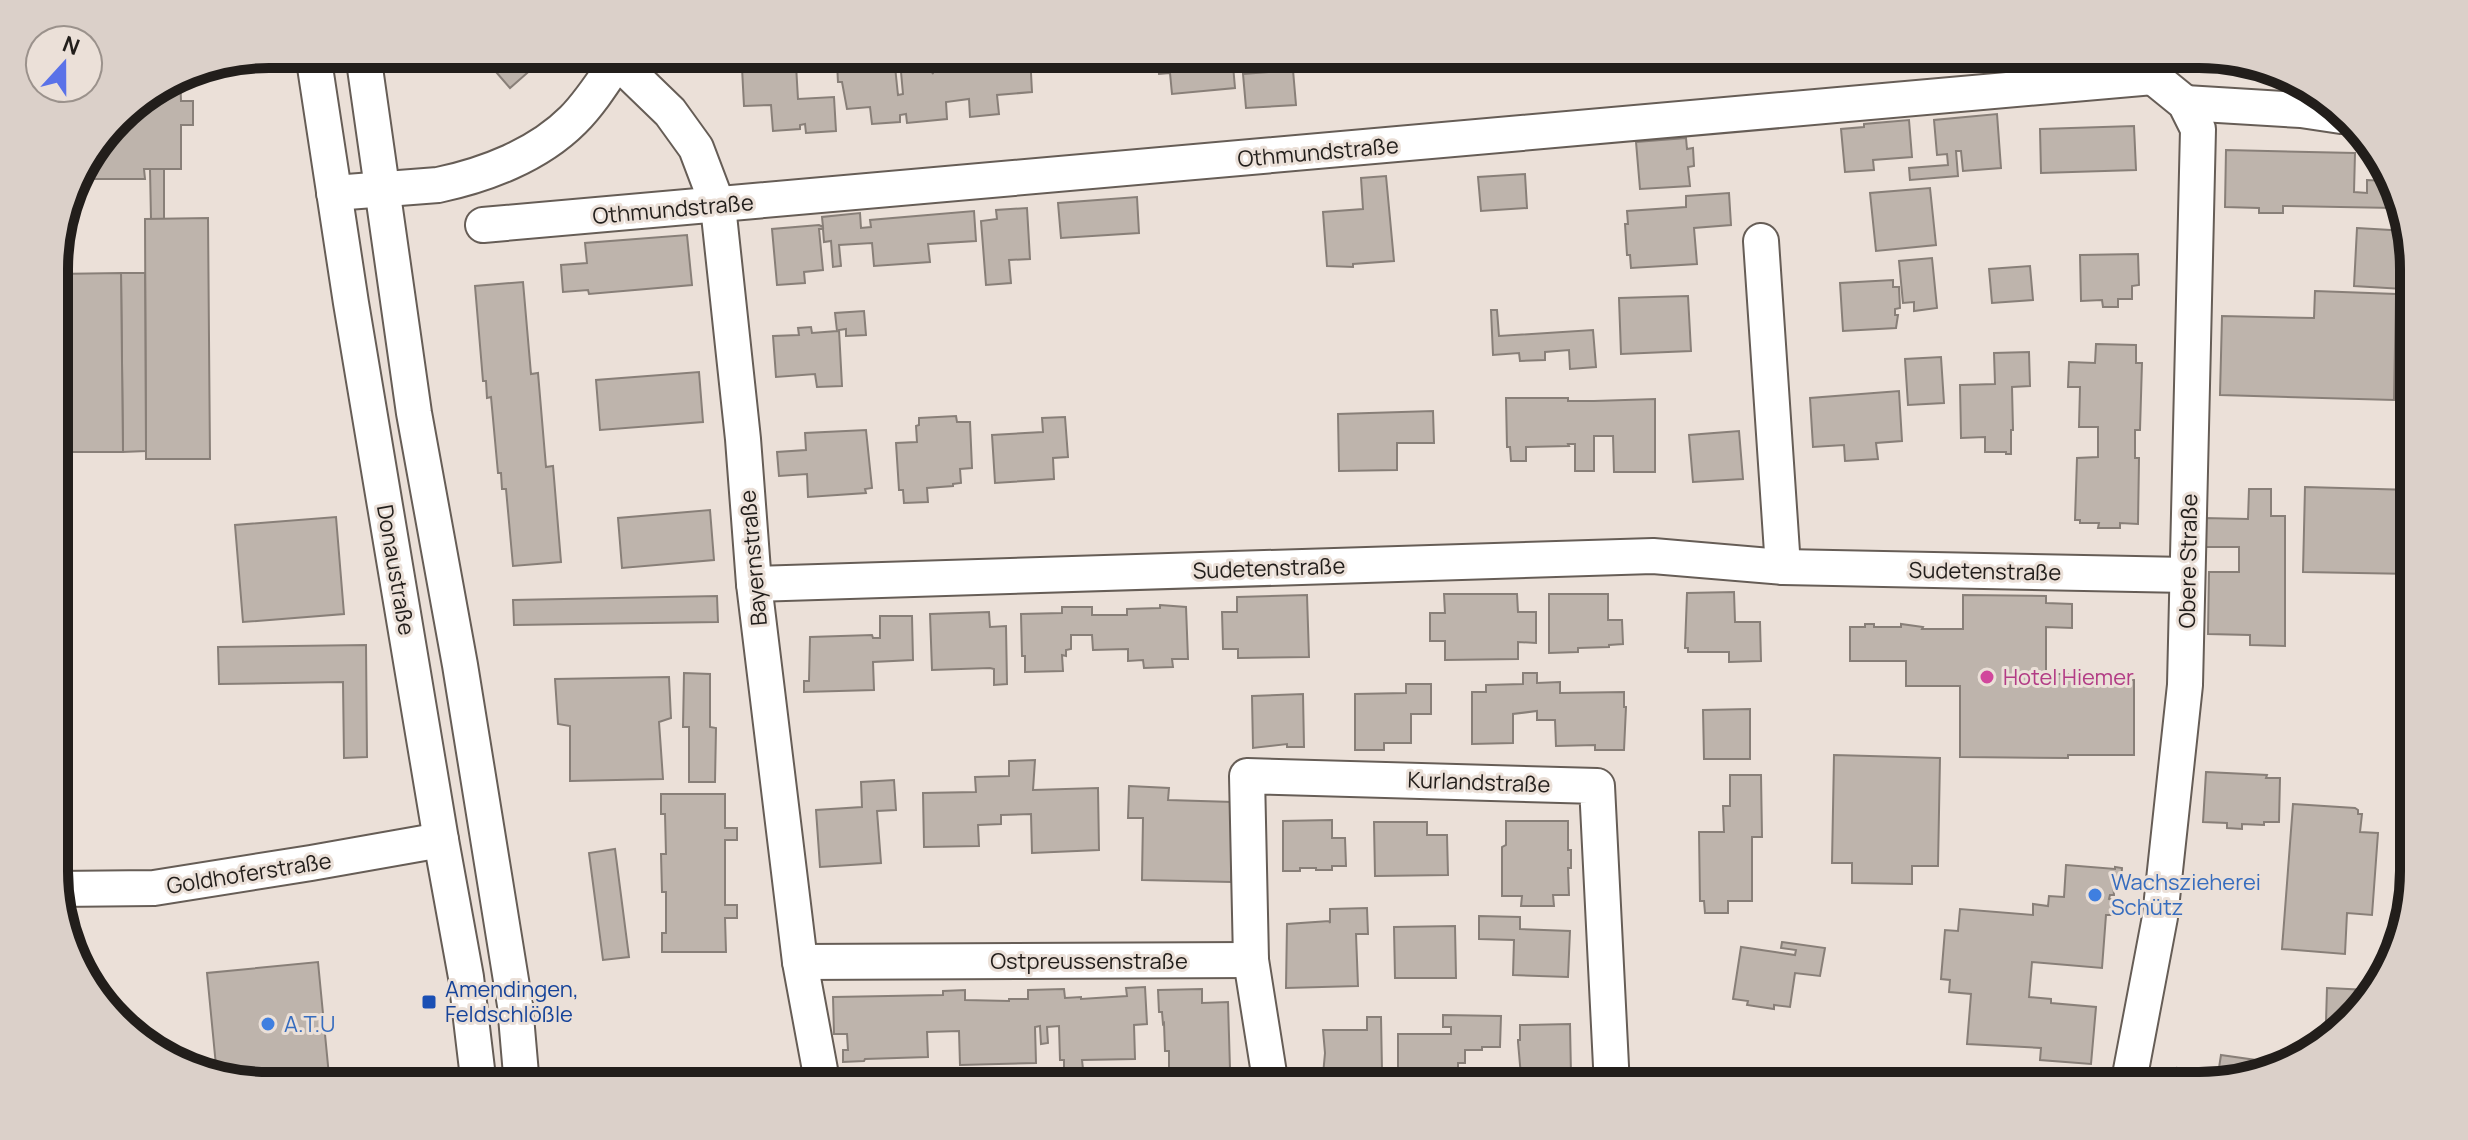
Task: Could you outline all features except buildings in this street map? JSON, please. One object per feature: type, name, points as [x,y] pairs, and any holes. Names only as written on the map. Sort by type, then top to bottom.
[{"type":"street","name":"Donaustraße","points":[[315,68],[466,977],[477,1072]]},
{"type":"street","name":"Donaustraße","points":[[365,68],[414,413],[460,665],[515,1005],[521,1072]]},
{"type":"street","points":[[334,193],[454,182],[515,160],[572,121],[588,103],[609,68]]},
{"type":"street","name":"Bayernstraße","points":[[628,68],[670,112],[696,148],[718,206],[743,439],[754,584],[800,962],[820,1072]]},
{"type":"street","name":"Othmundstraße","points":[[483,225],[718,206],[2117,68]]},
{"type":"street","points":[[2150,68],[2185,103],[2326,114]]},
{"type":"street","name":"Obere Straße","points":[[2131,1072],[2160,917],[2185,685],[2198,129],[2185,103]]},
{"type":"street","points":[[1761,241],[1783,567]]},
{"type":"street","name":"Sudetenstraße","points":[[754,584],[1653,556],[1783,567],[2187,575]]},
{"type":"street","name":"Kurlandstraße","points":[[1251,960],[1247,776],[1597,786],[1611,1072]]},
{"type":"street","name":"Goldhoferstraße","points":[[69,889],[154,888],[441,840]]},
{"type":"street","points":[[1251,960],[1269,1072]]},
{"type":"street","name":"Ostpreussenstraße","points":[[800,962],[1251,960]]},
{"type":"place","name":"Hotel Hiemer","points":[[1987,677]]},
{"type":"place","name":"Wachszieherei Schütz","points":[[2095,895]]},
{"type":"place","name":"Amendingen, Feldschlößle","points":[[429,1002]]},
{"type":"place","name":"A.T.U","points":[[268,1024]]}]
